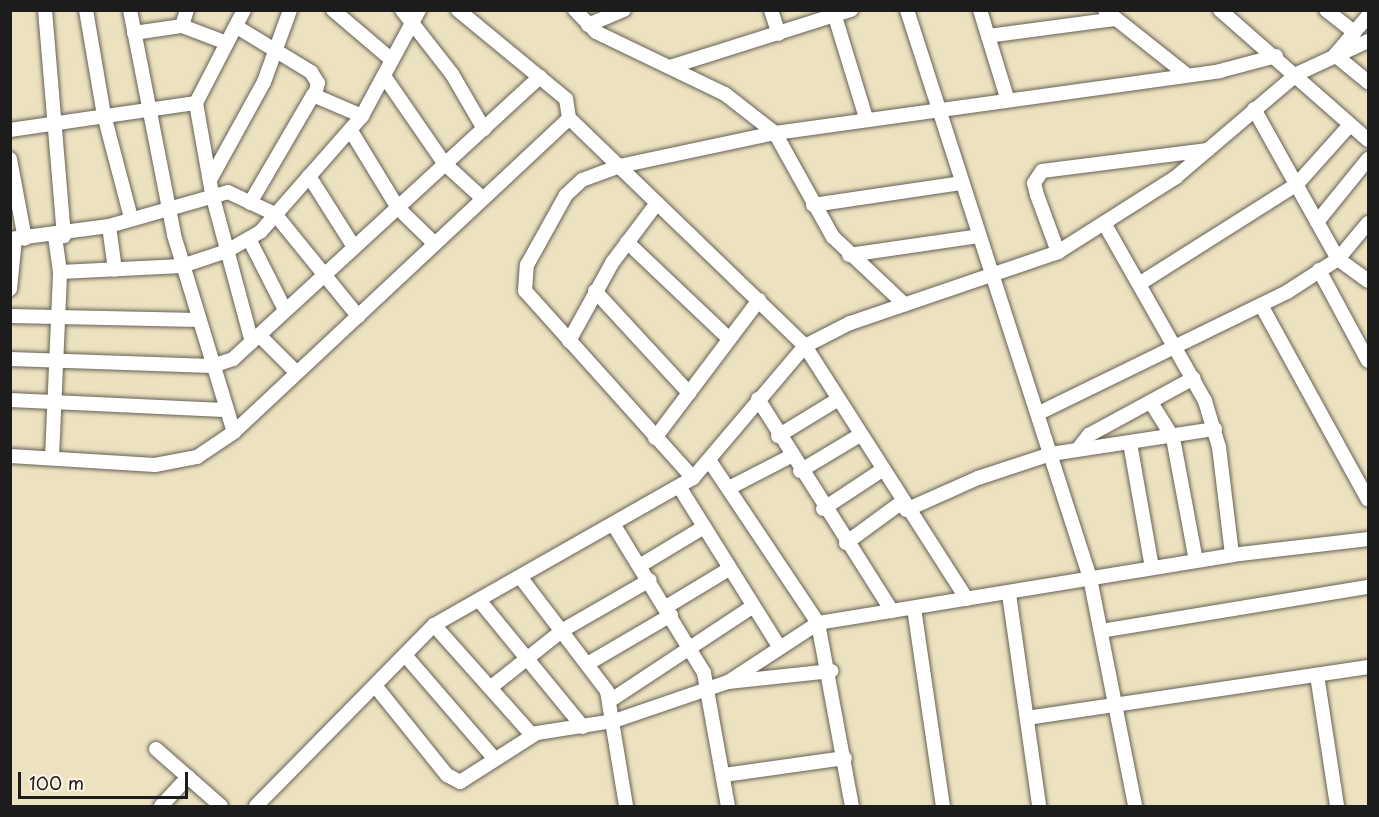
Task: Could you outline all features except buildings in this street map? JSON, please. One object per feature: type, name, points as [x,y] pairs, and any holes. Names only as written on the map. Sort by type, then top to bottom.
[{"type":"street","points":[[45,10],[59,121],[60,272],[52,458]]},
{"type":"street","points":[[86,10],[104,115],[132,218]]},
{"type":"street","points":[[130,10],[147,109],[182,266],[224,410],[234,432]]},
{"type":"street","points":[[244,10],[196,103],[212,194],[227,251],[255,339],[296,372]]},
{"type":"street","points":[[211,178],[264,82],[274,47],[290,10]]},
{"type":"street","points":[[333,10],[392,60]]},
{"type":"street","points":[[10,456],[166,465],[197,457],[234,432],[568,118],[569,103],[458,10]]},
{"type":"street","points":[[575,10],[588,25],[725,94],[775,133],[813,205],[849,255],[904,304]]},
{"type":"street","points":[[588,25],[624,10]]},
{"type":"street","points":[[771,10],[779,34]]},
{"type":"street","points":[[670,67],[851,10]]},
{"type":"street","points":[[907,10],[992,278],[1039,413],[1090,578],[1135,807]]},
{"type":"street","points":[[980,10],[1007,98]]},
{"type":"street","points":[[1220,10],[1297,74],[1368,140]]},
{"type":"street","points":[[1326,10],[1354,32]]},
{"type":"street","points":[[60,272],[182,266],[227,251],[249,239],[351,131],[362,116],[392,60],[411,13]]},
{"type":"street","points":[[411,13],[484,129]]},
{"type":"street","points":[[834,14],[866,118]]},
{"type":"street","points":[[988,36],[1110,15],[1187,75]]},
{"type":"street","points":[[134,33],[184,16],[227,43]]},
{"type":"street","points":[[1335,55],[1368,16]]},
{"type":"street","points":[[237,27],[274,47],[311,72],[318,83],[315,94],[250,203]]},
{"type":"street","points":[[256,807],[377,688],[434,625],[615,527],[680,488],[711,463],[758,399],[805,346],[904,304],[992,278],[1058,252],[1154,194],[1297,74],[1368,41]]},
{"type":"street","points":[[1335,55],[1368,82]]},
{"type":"street","points":[[693,478],[525,291],[527,265],[566,195],[582,180],[620,166],[775,133],[866,118],[939,111],[1007,98],[1242,68],[1276,56]]},
{"type":"street","points":[[384,76],[444,163],[482,198]]},
{"type":"street","points":[[10,359],[212,366],[233,359],[284,308],[540,77]]},
{"type":"street","points":[[315,94],[362,116]]},
{"type":"street","points":[[10,130],[59,121],[196,103]]},
{"type":"street","points":[[1254,109],[1338,259],[1368,281]]},
{"type":"street","points":[[568,118],[805,346],[904,506],[967,598]]},
{"type":"street","points":[[1139,284],[1297,184],[1350,125]]},
{"type":"street","points":[[351,131],[398,207],[434,243]]},
{"type":"street","points":[[1058,252],[1036,195],[1034,183],[1042,171],[1208,150]]},
{"type":"street","points":[[10,159],[17,239],[10,289]]},
{"type":"street","points":[[1317,222],[1368,159]]},
{"type":"street","points":[[309,176],[354,247]]},
{"type":"street","points":[[813,205],[962,183]]},
{"type":"street","points":[[17,239],[59,236],[109,226],[212,194],[228,192],[274,214],[358,316]]},
{"type":"street","points":[[569,341],[595,291],[627,242],[657,203]]},
{"type":"street","points":[[1104,223],[1194,378],[1215,429],[1232,555]]},
{"type":"street","points":[[1039,413],[1261,305],[1338,259],[1368,223]]},
{"type":"street","points":[[109,226],[115,270]]},
{"type":"street","points":[[849,255],[979,236]]},
{"type":"street","points":[[249,239],[284,308]]},
{"type":"street","points":[[627,242],[728,338]]},
{"type":"street","points":[[1319,270],[1368,358]]},
{"type":"street","points":[[595,291],[689,393]]},
{"type":"street","points":[[655,438],[728,338],[759,300]]},
{"type":"street","points":[[1261,305],[1368,500]]},
{"type":"street","points":[[10,316],[199,320]]},
{"type":"street","points":[[1077,449],[1089,435],[1152,404],[1194,378]]},
{"type":"street","points":[[758,399],[823,509],[892,610]]},
{"type":"street","points":[[10,400],[54,404],[224,410]]},
{"type":"street","points":[[778,436],[837,400]]},
{"type":"street","points":[[1152,404],[1173,438],[1196,561]]},
{"type":"street","points":[[846,543],[904,506],[978,478],[1052,454],[1173,438],[1215,429]]},
{"type":"street","points":[[800,471],[860,435]]},
{"type":"street","points":[[1130,443],[1152,568]]},
{"type":"street","points":[[729,488],[791,456]]},
{"type":"street","points":[[711,463],[818,623],[831,671],[852,807]]},
{"type":"street","points":[[823,509],[882,470]]},
{"type":"street","points":[[680,488],[777,645]]},
{"type":"street","points":[[615,527],[641,565],[690,647],[710,690],[728,807]]},
{"type":"street","points":[[641,565],[704,527]]},
{"type":"street","points":[[377,688],[453,780],[469,779],[494,758],[531,734],[614,722],[728,682],[777,645],[818,623],[967,598],[1009,594],[1090,578],[1232,555],[1368,539]]},
{"type":"street","points":[[589,663],[729,569]]},
{"type":"street","points":[[521,578],[589,663],[611,700],[626,807]]},
{"type":"street","points":[[490,688],[563,630],[650,580]]},
{"type":"street","points":[[1101,631],[1368,587]]},
{"type":"street","points":[[1009,594],[1039,807]]},
{"type":"street","points":[[479,600],[525,660],[583,727]]},
{"type":"street","points":[[611,700],[752,607]]},
{"type":"street","points":[[914,608],[943,807]]},
{"type":"street","points":[[434,625],[531,734]]},
{"type":"street","points":[[405,655],[494,758]]},
{"type":"street","points":[[1027,718],[1368,667]]},
{"type":"street","points":[[728,682],[831,671]]},
{"type":"street","points":[[1317,675],[1337,807]]},
{"type":"street","points":[[156,749],[221,807]]},
{"type":"street","points":[[724,775],[845,758]]},
{"type":"street","points":[[161,807],[188,777]]}]
